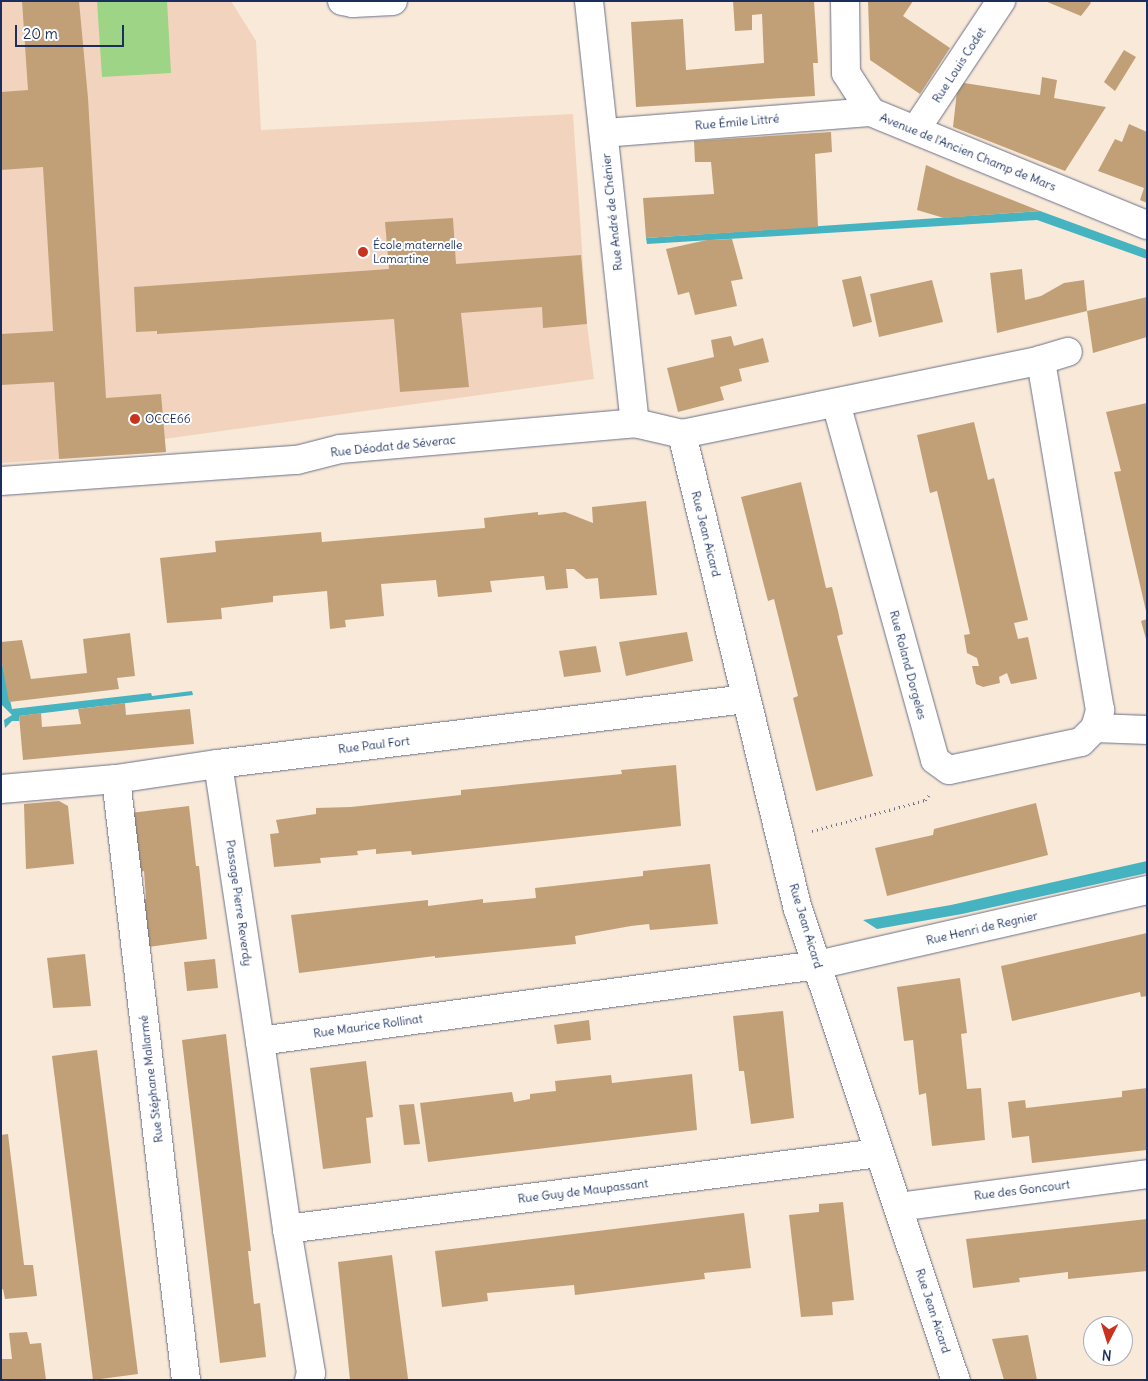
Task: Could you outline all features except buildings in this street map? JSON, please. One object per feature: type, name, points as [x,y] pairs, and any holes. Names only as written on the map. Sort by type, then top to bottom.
[{"type":"street","points":[[342,1],[354,3],[393,1]]},
{"type":"street","name":"Rue André de Chénier","points":[[589,1],[635,423]]},
{"type":"street","name":"Avenue de l'Ancien Champ de Mars","points":[[845,1],[846,73],[871,112],[1147,226]]},
{"type":"street","name":"Rue Louis Codet","points":[[916,129],[1001,1]]},
{"type":"street","name":"Rue Émile Littré","points":[[604,133],[871,112]]},
{"type":"street","points":[[635,423],[682,434],[1041,360],[1068,352]]},
{"type":"street","points":[[949,770],[1081,742],[1096,728],[1100,710],[1041,360]]},
{"type":"street","name":"Rue Roland Dorgeles","points":[[836,403],[935,760],[949,770]]},
{"type":"street","name":"Rue Déodat de Séverac","points":[[1,481],[297,460],[340,449],[635,423]]},
{"type":"street","name":"Rue Jean Aicard","points":[[682,434],[798,909],[956,1380]]},
{"type":"street","name":"Rue Paul Fort","points":[[1,789],[116,779],[218,764],[746,699]]},
{"type":"street","points":[[1096,728],[1147,730]]},
{"type":"street","name":"Passage Pierre Reverdy","points":[[218,764],[260,1041]]},
{"type":"street","name":"Rue Stéphane Mallarmé","points":[[116,779],[186,1380]]},
{"type":"street","name":"Rue Henri de Regnier","points":[[817,965],[1147,890]]},
{"type":"street","name":"Rue Maurice Rollinat","points":[[260,1041],[817,965]]},
{"type":"street","points":[[260,1041],[287,1229],[311,1373],[309,1380]]},
{"type":"street","name":"Rue Guy de Maupassant","points":[[287,1229],[879,1154]]},
{"type":"street","name":"Rue des Goncourt","points":[[898,1207],[1147,1174]]},
{"type":"path","points":[[782,839],[925,800],[949,770]]},
{"type":"shaded area","points":[[1,1],[231,1],[256,41],[261,130],[573,114],[587,324],[594,379],[164,439],[166,452],[1,463]]},
{"type":"green space","points":[[97,1],[167,1],[171,73],[102,77]]},
{"type":"water","points":[[1040,211],[1147,250],[1147,259],[1037,220],[647,244],[646,238]]},
{"type":"water","points":[[1,658],[12,709],[151,693],[152,696],[192,691],[193,695],[19,716],[19,721],[12,721],[5,728],[4,720],[12,715],[1,704]]},
{"type":"water","points":[[1147,861],[1147,873],[962,914],[877,929],[863,920],[951,905]]},
{"type":"place","name":"École maternelle Lamartine","points":[[363,252]]},
{"type":"place","name":"OCCE66","points":[[135,419]]}]
